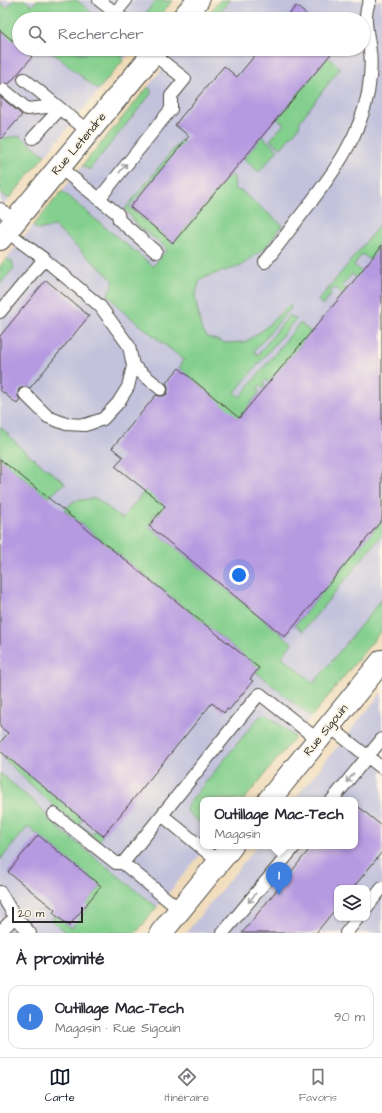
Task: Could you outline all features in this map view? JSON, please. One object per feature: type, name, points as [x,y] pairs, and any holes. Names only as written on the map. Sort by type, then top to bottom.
[{"type":"street","points":[[188,12],[198,0]]},
{"type":"street","name":"Rue Letendre","points":[[5,225],[59,167],[151,56]]},
{"type":"street","name":"Rue Sigouin","points":[[271,797],[382,661]]},
{"type":"street","points":[[161,933],[226,854]]},
{"type":"lane","points":[[100,0],[114,12]]},
{"type":"lane","points":[[121,12],[126,0]]},
{"type":"lane","points":[[367,12],[367,6],[370,0]]},
{"type":"lane","points":[[99,199],[171,109],[171,96],[186,79],[161,56]]},
{"type":"lane","points":[[265,262],[331,175],[348,147],[361,121],[370,78],[370,56]]},
{"type":"lane","points":[[24,79],[89,132]]},
{"type":"lane","points":[[4,90],[27,108],[58,107]]},
{"type":"lane","points":[[33,138],[58,107]]},
{"type":"lane","points":[[59,167],[118,214],[119,220],[156,252]]},
{"type":"lane","points":[[5,225],[100,306],[129,346],[133,366],[128,387],[118,403],[103,419],[85,425],[66,424],[48,417],[25,394]]},
{"type":"lane","points":[[0,312],[44,259]]},
{"type":"lane","points":[[133,366],[161,389]]},
{"type":"lane","points":[[123,863],[260,694],[324,733],[368,757],[382,768]]},
{"type":"lane","points":[[335,797],[382,739]]},
{"type":"lane","points":[[54,814],[116,863],[123,863],[180,910]]},
{"type":"lane","points":[[162,815],[200,838]]},
{"type":"lane","points":[[223,933],[293,849]]},
{"type":"lane","points":[[370,903],[382,888]]},
{"type":"lane","points":[[0,892],[15,917],[30,933]]},
{"type":"lane","points":[[0,932],[15,917]]},
{"type":"lane","points":[[346,933],[356,921]]},
{"type":"shaded area","points":[[0,0],[173,0],[163,12],[12,12],[12,56],[127,56],[0,210]]},
{"type":"shaded area","points":[[220,0],[382,0],[382,630],[246,797],[200,797],[200,849],[205,849],[136,933],[0,933],[0,266],[173,56],[370,56],[370,12],[210,12]]},
{"type":"shaded area","points":[[382,692],[382,933],[186,933],[255,849],[358,849],[358,797],[296,797]]},
{"type":"green space","points":[[14,0],[25,0],[32,6],[37,0],[77,0],[91,12],[12,12],[12,41],[0,30],[0,2],[7,8]]},
{"type":"green space","points":[[156,0],[173,0],[163,12],[146,12]]},
{"type":"green space","points":[[220,0],[230,0],[220,12],[210,12]]},
{"type":"green space","points":[[57,56],[122,56],[123,61],[98,90]]},
{"type":"green space","points":[[328,57],[340,68],[300,121],[299,127],[281,148],[270,140],[284,124],[277,119]]},
{"type":"green space","points":[[148,87],[151,90],[151,94],[89,170],[82,166]]},
{"type":"green space","points":[[20,136],[45,155],[9,199],[0,192],[0,141],[3,138]]},
{"type":"green space","points":[[262,136],[278,150],[259,172],[244,159]]},
{"type":"green space","points":[[181,140],[184,143],[130,208],[173,243],[231,174],[234,177],[235,190],[241,191],[282,225],[266,247],[241,266],[200,280],[195,296],[201,328],[207,337],[225,343],[245,342],[263,330],[289,305],[291,308],[254,351],[258,355],[289,315],[296,319],[235,392],[240,397],[300,323],[311,332],[269,383],[266,380],[263,383],[266,385],[263,389],[260,386],[257,390],[260,392],[158,515],[155,513],[152,517],[155,519],[149,526],[292,643],[282,657],[314,683],[382,599],[382,630],[311,717],[256,672],[259,668],[64,510],[74,501],[96,498],[122,519],[152,482],[215,398],[179,368],[184,360],[121,310],[108,294],[114,281],[54,226],[38,230],[33,226],[62,191],[153,266],[167,250],[163,245],[139,227],[125,209]]},
{"type":"green space","points":[[382,222],[382,240],[375,249],[377,252],[370,260],[362,254],[354,265],[369,278],[363,283],[352,274],[342,286],[352,295],[342,295],[336,288],[330,290],[331,294],[323,305],[318,301]]},
{"type":"green space","points":[[6,259],[12,261],[14,268],[0,284],[0,266]]},
{"type":"green space","points":[[0,426],[23,450],[65,483],[48,498],[0,459]]},
{"type":"green space","points":[[382,520],[382,535],[303,631],[295,625]]},
{"type":"green space","points":[[264,714],[268,715],[295,737],[246,797],[200,797],[200,823],[187,812],[186,808],[188,804],[259,717]]},
{"type":"green space","points":[[5,756],[83,818],[79,824],[92,834],[96,830],[103,836],[98,841],[48,801],[5,760]]},
{"type":"green space","points":[[0,773],[41,808],[51,822],[157,907],[136,933],[67,933],[51,920],[56,915],[71,928],[89,907],[86,904],[101,886],[28,827],[0,860]]},
{"type":"building","points":[[296,6],[303,12],[291,12]]},
{"type":"building","points":[[0,30],[12,40],[12,56],[32,57],[9,84],[0,84]]},
{"type":"building","points":[[254,56],[329,56],[173,243],[130,207],[189,136],[175,125],[181,117],[224,66],[237,77]]},
{"type":"building","points":[[0,96],[22,115],[0,140]]},
{"type":"building","points":[[382,245],[382,520],[285,637],[149,526],[165,506],[115,466],[123,457],[112,448],[156,395],[164,396],[167,394],[168,386],[166,383],[179,368],[239,418]]},
{"type":"building","points":[[46,280],[89,316],[30,388],[23,387],[19,389],[18,396],[20,400],[17,404],[0,390],[0,336]]},
{"type":"building","points":[[0,459],[259,668],[250,679],[253,681],[229,710],[227,709],[224,713],[212,703],[103,836],[0,751],[0,743],[8,733],[0,727]]},
{"type":"building","points":[[358,806],[382,826],[382,852],[355,885],[334,885],[334,911],[316,933],[242,933],[310,849],[358,849]]},
{"type":"building","points":[[38,835],[101,886],[69,926],[53,913],[55,910],[8,872]]},
{"type":"place","name":"Outillage Mac-Tech","points":[[279,895]]}]
